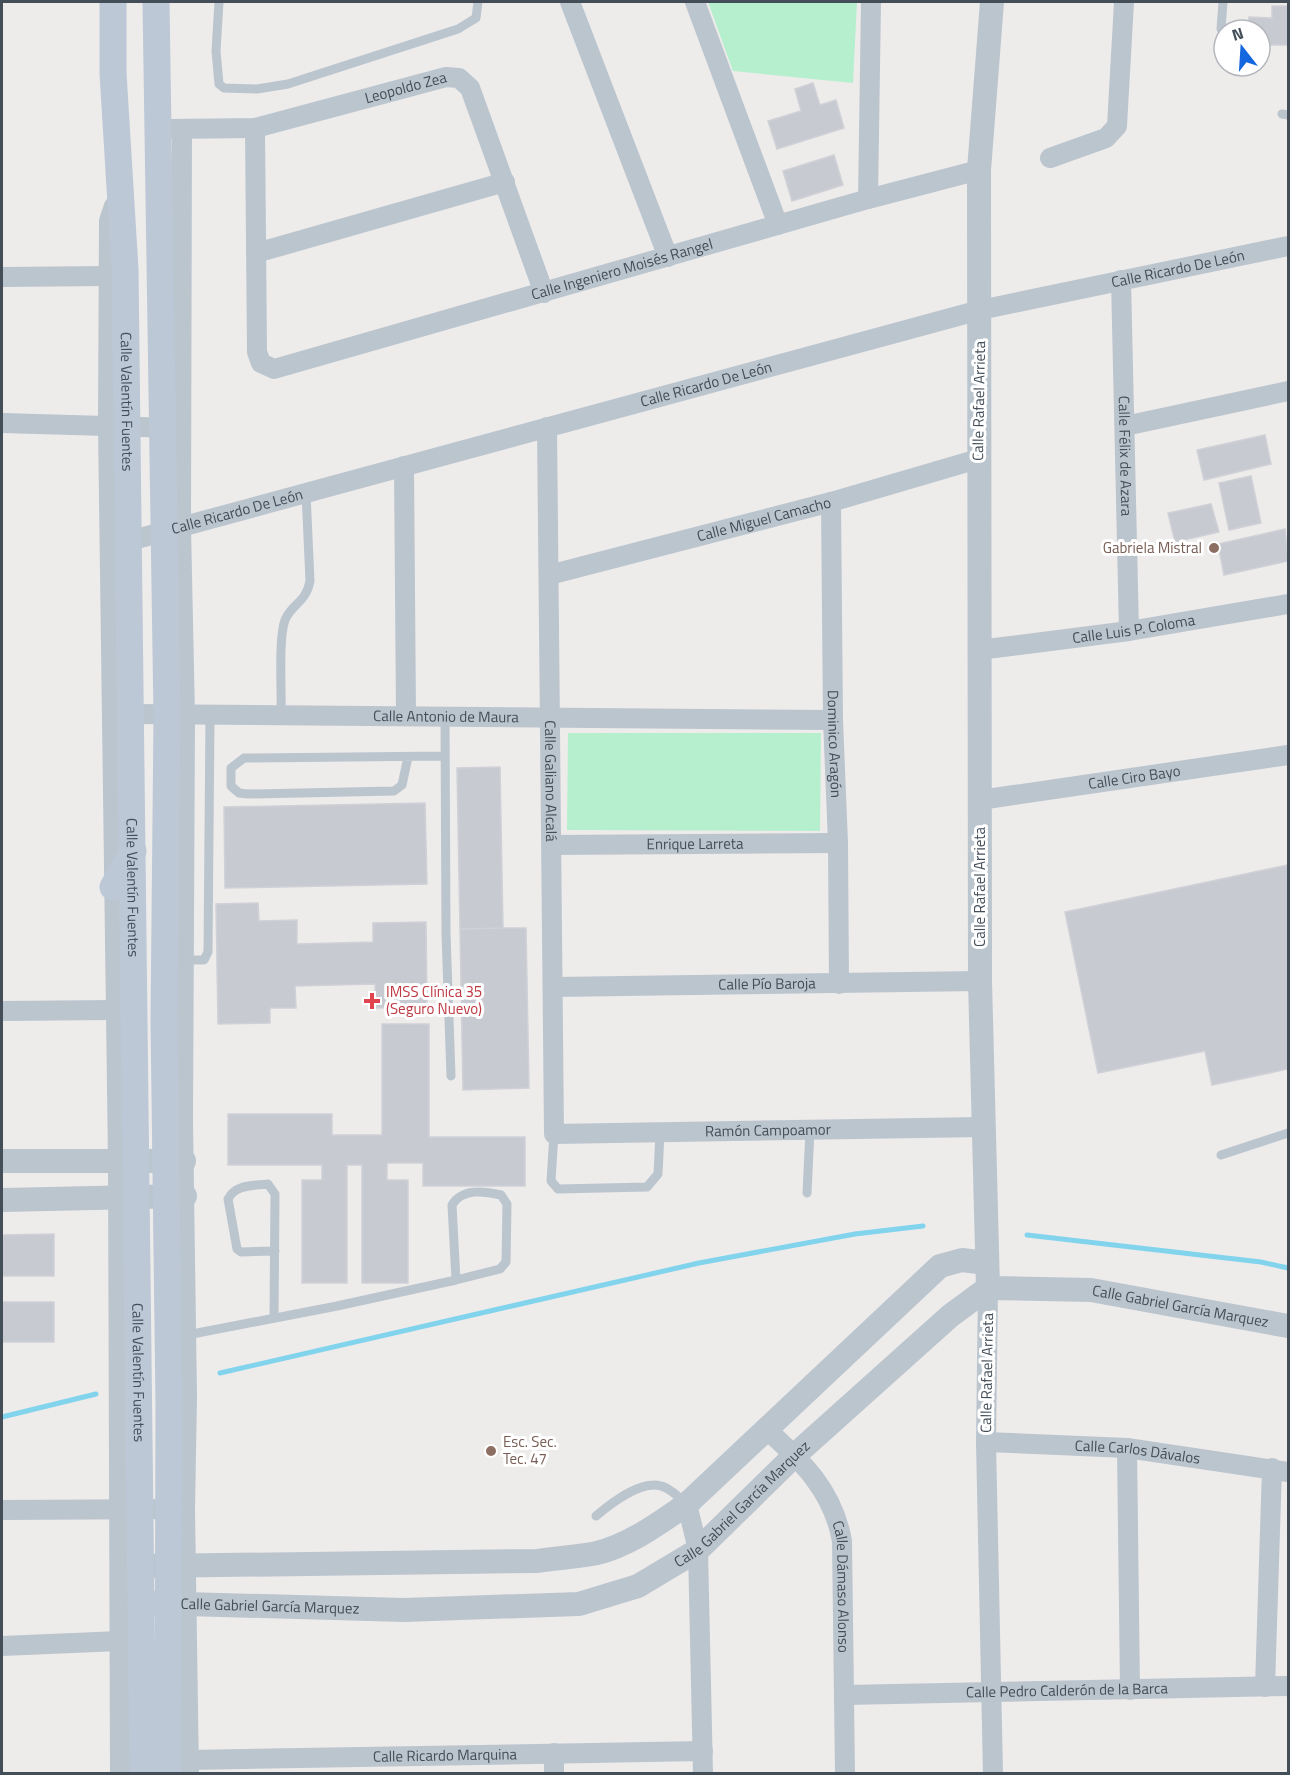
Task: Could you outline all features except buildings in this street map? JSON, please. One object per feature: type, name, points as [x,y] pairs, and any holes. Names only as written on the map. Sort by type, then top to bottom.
[{"type":"main road","name":"Calle Valentín Fuentes","points":[[113,2],[113,73],[125,269],[118,426],[129,541],[133,850],[157,960],[175,1161],[181,1342],[176,1509],[165,1566],[141,1603],[143,1773]]},
{"type":"main road","name":"Calle Valentín Fuentes","points":[[156,2],[170,129],[174,428],[172,529],[176,716],[157,960],[127,1161],[130,1509],[165,1566],[177,1605],[182,1769]]},
{"type":"main road","points":[[113,887],[133,850]]},
{"type":"street","points":[[570,2],[668,257]]},
{"type":"street","points":[[695,2],[778,225]]},
{"type":"street","points":[[868,199],[871,2]]},
{"type":"street","name":"Calle Rafael Arrieta","points":[[992,2],[979,171],[978,459],[980,981],[988,1288],[986,1442],[993,1773]]},
{"type":"street","points":[[1050,158],[1107,138],[1117,126],[1124,2]]},
{"type":"street","name":"Leopoldo Zea","points":[[170,129],[255,128],[446,77],[459,78],[470,88],[544,293]]},
{"type":"street","points":[[255,128],[256,253],[505,182]]},
{"type":"street","name":"Calle Ingeniero Moisés Rangel","points":[[256,253],[257,352],[265,367],[278,369],[868,199],[979,171]]},
{"type":"street","points":[[121,186],[110,221],[108,276],[118,426],[113,887],[114,1010],[127,1161]]},
{"type":"street","name":"Calle Ricardo De León","points":[[129,541],[980,309],[1288,246]]},
{"type":"street","points":[[2,277],[108,276]]},
{"type":"street","name":"Calle Félix de Azara","points":[[1121,280],[1129,631]]},
{"type":"street","points":[[1125,426],[1288,392]]},
{"type":"street","points":[[2,423],[174,428]]},
{"type":"street","name":"Calle Galiano Alcalá","points":[[548,427],[554,1134]]},
{"type":"street","name":"Calle Miguel Camacho","points":[[549,575],[831,502],[978,459]]},
{"type":"street","points":[[404,466],[406,715]]},
{"type":"street","name":"Dominico Aragón","points":[[831,502],[832,720],[838,843],[838,984]]},
{"type":"street","name":"Calle Luis P. Coloma","points":[[979,650],[1129,631],[1288,604]]},
{"type":"street","name":"Calle Antonio de Maura","points":[[131,714],[832,720]]},
{"type":"street","name":"Calle Ciro Bayo","points":[[980,800],[1288,755]]},
{"type":"street","name":"Enrique Larreta","points":[[553,845],[838,843]]},
{"type":"street","name":"Calle Pío Baroja","points":[[554,987],[980,981]]},
{"type":"street","points":[[2,1011],[114,1010]]},
{"type":"street","name":"Ramón Campoamor","points":[[554,1134],[983,1127]]},
{"type":"street","points":[[2,1161],[175,1161]]},
{"type":"street","points":[[2,1200],[175,1196]]},
{"type":"street","points":[[165,1566],[537,1561],[597,1553],[624,1543],[687,1504],[940,1266],[962,1260],[986,1263]]},
{"type":"street","name":"Calle Gabriel García Marquez","points":[[141,1603],[404,1610],[579,1604],[638,1586],[698,1550],[795,1455],[950,1316],[988,1288],[1091,1290],[1288,1326]]},
{"type":"street","name":"Calle Dámaso Alonso","points":[[766,1429],[795,1455],[827,1495],[838,1521],[842,1541],[845,1773]]},
{"type":"street","name":"Calle Carlos Dávalos","points":[[986,1442],[1127,1448],[1280,1470]]},
{"type":"street","points":[[1127,1448],[1130,1690]]},
{"type":"street","points":[[1265,1687],[1280,1470]]},
{"type":"street","points":[[687,1504],[698,1550],[703,1773]]},
{"type":"street","points":[[120,1773],[120,1641],[130,1509]]},
{"type":"street","points":[[2,1510],[176,1509]]},
{"type":"street","points":[[2,1647],[120,1641]]},
{"type":"street","name":"Calle Pedro Calderón de la Barca","points":[[844,1695],[1288,1686]]},
{"type":"street","name":"Calle Ricardo Marquina","points":[[182,1769],[554,1753],[703,1751]]},
{"type":"street","points":[[554,1753],[554,1773]]},
{"type":"lane","points":[[219,2],[216,51],[219,84],[224,88],[257,89],[288,84],[458,29],[476,18],[478,2]]},
{"type":"lane","points":[[1221,18],[1222,2]]},
{"type":"lane","points":[[281,715],[284,626],[290,613],[307,595],[310,581],[306,493]]},
{"type":"lane","points":[[157,960],[204,960],[208,952],[210,716]]},
{"type":"lane","points":[[445,716],[446,934],[451,1076]]},
{"type":"lane","points":[[408,757],[406,775],[402,785],[394,791],[248,794],[239,793],[231,786],[231,768],[244,758],[445,756]]},
{"type":"lane","points":[[807,1193],[810,1130]]},
{"type":"lane","points":[[554,1134],[551,1181],[558,1189],[647,1187],[658,1174],[660,1133]]},
{"type":"lane","points":[[1221,1155],[1288,1133]]},
{"type":"lane","points":[[274,1318],[275,1251],[275,1194],[268,1184],[239,1187],[231,1192],[228,1199],[237,1249],[241,1252],[275,1251]]},
{"type":"lane","points":[[181,1342],[274,1318],[456,1280],[500,1269],[504,1266],[507,1204],[501,1195],[466,1192],[452,1205],[456,1280]]},
{"type":"lane","points":[[596,1516],[634,1491],[654,1485],[669,1490],[687,1504]]},
{"type":"green space","points":[[708,2],[857,2],[853,83],[733,71]]},
{"type":"green space","points":[[568,733],[821,733],[820,831],[567,830]]},
{"type":"waterway","points":[[220,1373],[699,1263],[855,1234],[923,1226]]},
{"type":"waterway","points":[[1027,1235],[1261,1262],[1288,1268]]},
{"type":"waterway","points":[[2,1417],[96,1394]]},
{"type":"place","name":"Gabriela Mistral","points":[[1214,548]]},
{"type":"place","name":"IMSS Clínica 35 (Seguro Nuevo)","points":[[372,1001]]},
{"type":"place","name":"Esc. Sec. Tec. 47","points":[[491,1451]]}]
